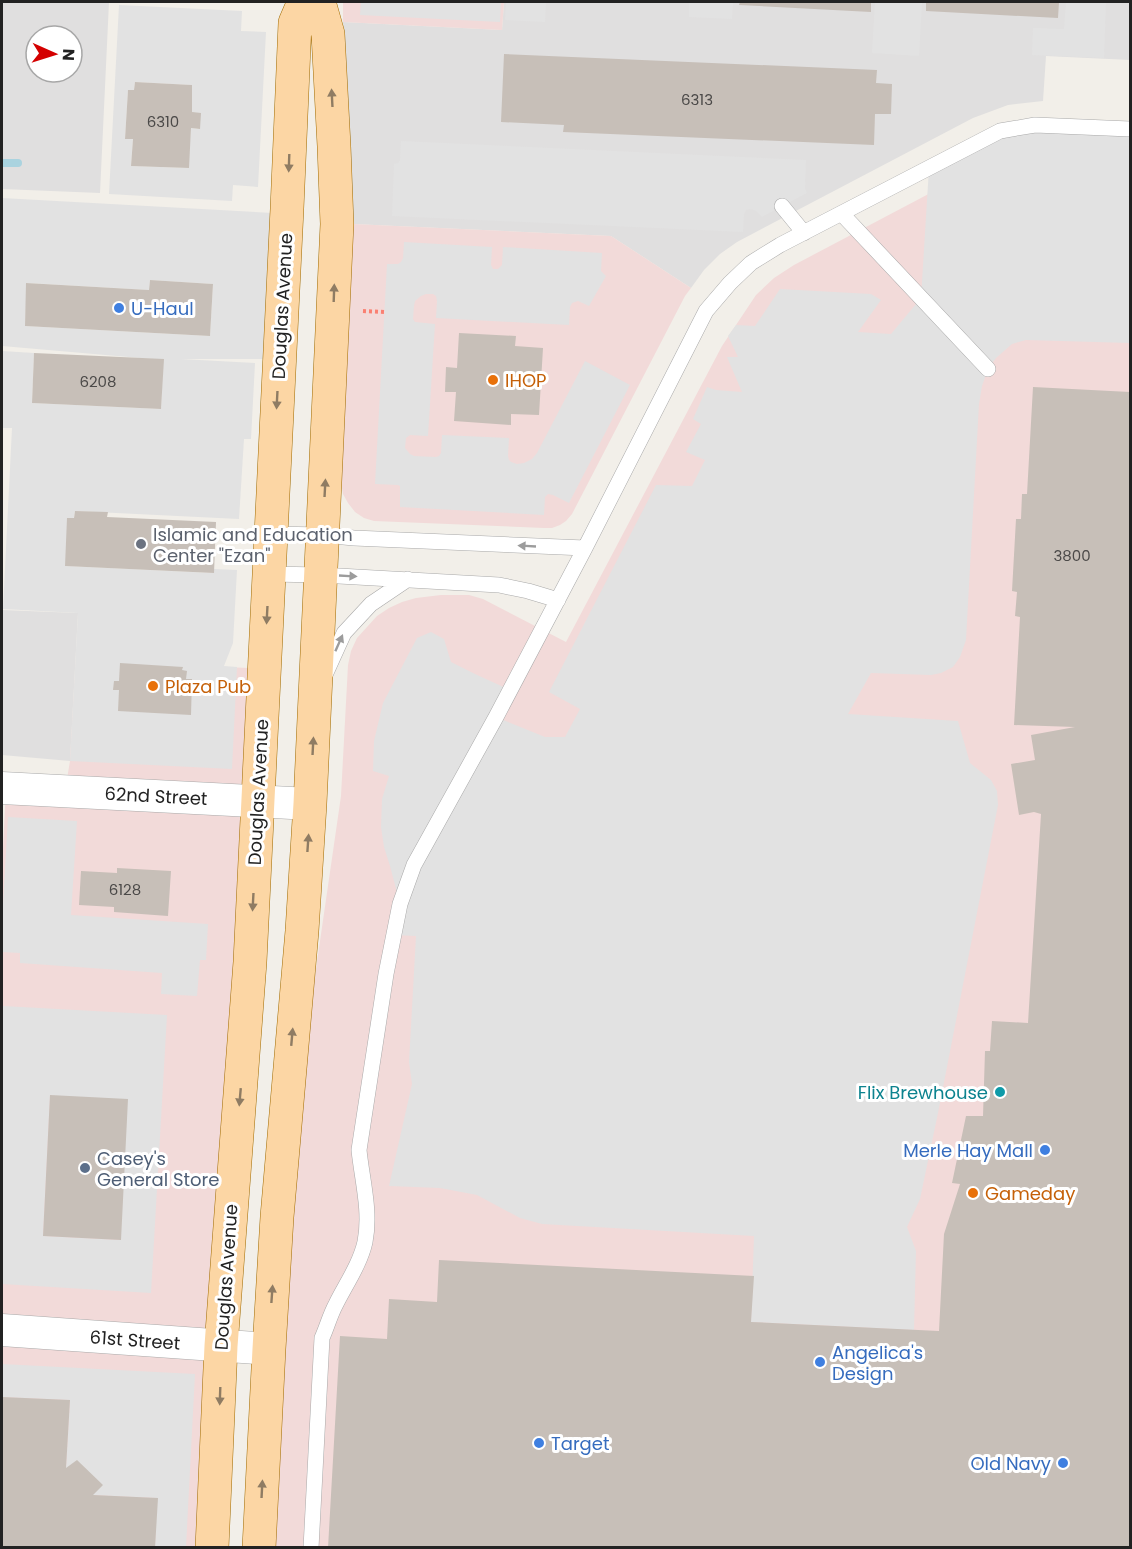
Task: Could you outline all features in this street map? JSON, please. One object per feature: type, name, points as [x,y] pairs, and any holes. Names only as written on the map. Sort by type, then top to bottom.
[{"type":"main road","name":"Douglas Avenue","points":[[213,1548],[221,1346],[243,1063],[258,802],[295,23],[304,2]]},
{"type":"main road","points":[[259,1548],[277,1217],[302,931],[310,804],[337,224],[328,34],[319,2]]},
{"type":"street","name":"62nd Street","points":[[2,788],[310,804]]},
{"type":"street","name":"61st Street","points":[[2,1330],[269,1349]]},
{"type":"lane","points":[[311,1548],[322,1338],[334,1307],[359,1262],[365,1241],[367,1203],[359,1150],[386,974],[400,904],[414,865],[558,600],[706,311],[751,263],[1000,131],[1035,125],[1131,129]]},
{"type":"lane","points":[[782,206],[804,233]]},
{"type":"lane","points":[[842,214],[988,369]]},
{"type":"lane","points":[[271,534],[585,548]]},
{"type":"lane","points":[[269,574],[499,585],[558,600]]},
{"type":"lane","points":[[315,696],[344,633],[371,604],[408,579]]},
{"type":"path","points":[[367,311],[384,312]]},
{"type":"shaded area","points":[[2,2],[109,2],[100,193],[2,189]]},
{"type":"shaded area","points":[[343,2],[504,2],[502,30],[343,22]]},
{"type":"shaded area","points":[[361,2],[501,2],[500,22],[360,15]]},
{"type":"shaded area","points":[[504,2],[1130,2],[1130,60],[1046,56],[1043,101],[1008,105],[973,118],[737,242],[720,254],[704,270],[691,288],[611,236],[353,224],[343,22],[502,30]]},
{"type":"shaded area","points":[[506,2],[546,2],[545,22],[505,20]]},
{"type":"shaded area","points":[[689,2],[733,2],[732,19],[689,17]]},
{"type":"shaded area","points":[[875,2],[922,2],[919,56],[872,53]]},
{"type":"shaded area","points":[[1066,2],[1106,2],[1104,58],[1032,55],[1033,28],[1064,29]]},
{"type":"shaded area","points":[[119,5],[242,11],[241,31],[266,32],[258,187],[233,185],[232,201],[109,194]],"holes":[[[135,82],[192,85],[192,112],[200,129],[191,128],[188,168],[131,166],[133,139],[125,139],[128,90],[134,90]]]},
{"type":"shaded area","points":[[1130,129],[1130,343],[1026,340],[1012,344],[996,358],[988,369],[979,404],[966,640],[960,657],[953,667],[931,675],[871,673],[848,714],[958,721],[970,763],[991,780],[997,791],[998,805],[938,1113],[920,1199],[907,1227],[916,1251],[914,1330],[751,1322],[754,1236],[542,1224],[520,1218],[477,1195],[440,1188],[389,1186],[412,1084],[409,1062],[416,936],[394,935],[400,904],[384,847],[381,827],[382,799],[389,776],[373,771],[374,741],[383,703],[417,638],[431,632],[444,639],[451,662],[510,690],[496,717],[545,737],[565,737],[580,709],[549,692],[656,485],[692,486],[705,460],[686,452],[701,424],[693,419],[707,387],[742,392],[727,357],[738,357],[728,336],[736,325],[755,326],[780,289],[871,294],[881,300],[858,332],[891,334],[921,298],[929,168],[1000,131]]},
{"type":"shaded area","points":[[401,141],[806,160],[805,188],[807,193],[762,217],[756,211],[746,210],[743,232],[392,216],[394,164],[400,160]]},
{"type":"shaded area","name":"Merle Hay Mall","points":[[1130,151],[1130,1547],[274,1548],[289,1257],[309,1017],[341,796],[348,665],[357,638],[377,616],[402,602],[441,595],[469,595],[483,599],[566,642],[722,346],[756,295],[774,278],[794,265],[974,170]]},
{"type":"shaded area","points":[[2,198],[273,213],[265,359],[181,359],[255,363],[251,439],[244,439],[239,519],[75,511],[65,566],[213,573],[214,569],[237,570],[233,643],[224,666],[237,667],[232,769],[70,761],[78,613],[3,609],[12,428],[2,428],[2,351],[34,353],[32,403],[161,409],[163,360],[2,346]],"holes":[[[150,280],[213,284],[210,336],[25,326],[27,283],[149,290]]]},
{"type":"shaded area","points":[[353,224],[611,236],[691,288],[572,514],[566,521],[552,528],[544,528],[374,521],[355,512],[348,503],[343,494],[341,482]]},
{"type":"shaded area","points":[[404,242],[492,247],[491,265],[493,269],[498,269],[502,265],[503,247],[602,253],[601,271],[606,276],[589,306],[578,301],[572,303],[569,325],[436,318],[437,301],[433,294],[421,296],[415,301],[414,306],[413,319],[415,322],[435,324],[428,436],[410,435],[406,438],[405,448],[414,456],[439,456],[442,435],[509,438],[509,460],[517,464],[524,463],[537,453],[585,361],[630,385],[569,503],[548,494],[545,497],[544,515],[400,507],[400,486],[375,484],[387,264],[401,262]]},
{"type":"shaded area","points":[[2,610],[78,613],[70,761],[2,755]]},
{"type":"shaded area","points":[[76,660],[248,668],[212,1547],[2,1548],[2,867],[6,788],[65,791],[70,761]]},
{"type":"shaded area","points":[[8,817],[77,821],[71,915],[208,924],[206,960],[200,960],[197,996],[161,994],[162,973],[20,963],[20,953],[2,952]]},
{"type":"shaded area","points":[[3,1006],[167,1015],[151,1293],[2,1284]],"holes":[[[50,1095],[121,1240],[43,1236]]]},
{"type":"shaded area","points":[[2,1364],[195,1374],[186,1547],[155,1547],[157,1498],[93,1495],[66,1468],[70,1400],[2,1397]]},
{"type":"building","points":[[740,2],[871,2],[871,12],[739,5]]},
{"type":"building","points":[[926,2],[1059,2],[1058,18],[926,11]]},
{"type":"building","points":[[504,54],[877,70],[876,83],[892,84],[891,114],[875,114],[874,145],[563,132],[564,125],[501,122]]},
{"type":"building","points":[[135,82],[192,85],[192,112],[201,113],[200,129],[191,128],[189,168],[131,166],[133,139],[125,139],[128,90],[134,90]]},
{"type":"building","name":"U-Haul","points":[[150,280],[213,284],[210,336],[25,326],[26,283],[149,290]]},
{"type":"building","name":"IHOP","points":[[459,333],[516,336],[515,346],[543,348],[539,415],[511,414],[511,425],[454,421],[456,392],[445,392],[446,367],[457,368]]},
{"type":"building","points":[[34,353],[164,359],[161,409],[32,403]]},
{"type":"building","points":[[1033,387],[1130,392],[1130,1548],[328,1548],[340,1336],[387,1339],[389,1299],[437,1302],[439,1260],[754,1276],[751,1322],[939,1331],[944,1234],[960,1184],[952,1183],[966,1116],[983,1116],[985,1051],[990,1051],[992,1021],[1028,1023],[1041,814],[1034,812],[1019,815],[1011,764],[1035,760],[1031,735],[1075,727],[1014,725],[1020,617],[1015,616],[1017,592],[1012,591],[1016,519],[1021,519],[1022,494],[1027,494]]},
{"type":"building","name":"Islamic and Education Center \"Ezan\"","points":[[75,511],[108,512],[107,517],[216,522],[214,573],[65,566],[67,518],[74,518]]},
{"type":"building","name":"Plaza Pub","points":[[120,663],[183,667],[182,670],[187,671],[186,679],[192,679],[191,715],[118,711],[119,690],[113,690],[114,681],[119,681]]},
{"type":"building","points":[[117,868],[171,871],[168,916],[114,912],[114,907],[79,905],[81,871],[117,873]]},
{"type":"building","name":"Casey's General Store","points":[[50,1095],[128,1099],[121,1240],[43,1236]]},
{"type":"building","points":[[2,1397],[70,1400],[66,1468],[77,1460],[103,1485],[93,1495],[158,1498],[155,1548],[2,1548]]},
{"type":"waterway","points":[[2,163],[18,163]]},
{"type":"place","name":"U-Haul","points":[[119,308]]},
{"type":"place","name":"IHOP","points":[[493,380]]},
{"type":"place","name":"Islamic and Education Center \"Ezan\"","points":[[141,544]]},
{"type":"place","name":"Plaza Pub","points":[[153,686]]},
{"type":"place","name":"Flix Brewhouse","points":[[1000,1092]]},
{"type":"place","name":"Merle Hay Mall","points":[[1045,1150]]},
{"type":"place","name":"Casey's General Store","points":[[85,1168]]},
{"type":"place","name":"Gameday","points":[[973,1193]]},
{"type":"place","name":"Angelica's Design","points":[[820,1362]]},
{"type":"place","name":"Target","points":[[539,1443]]},
{"type":"place","name":"Old Navy","points":[[1063,1463]]}]
